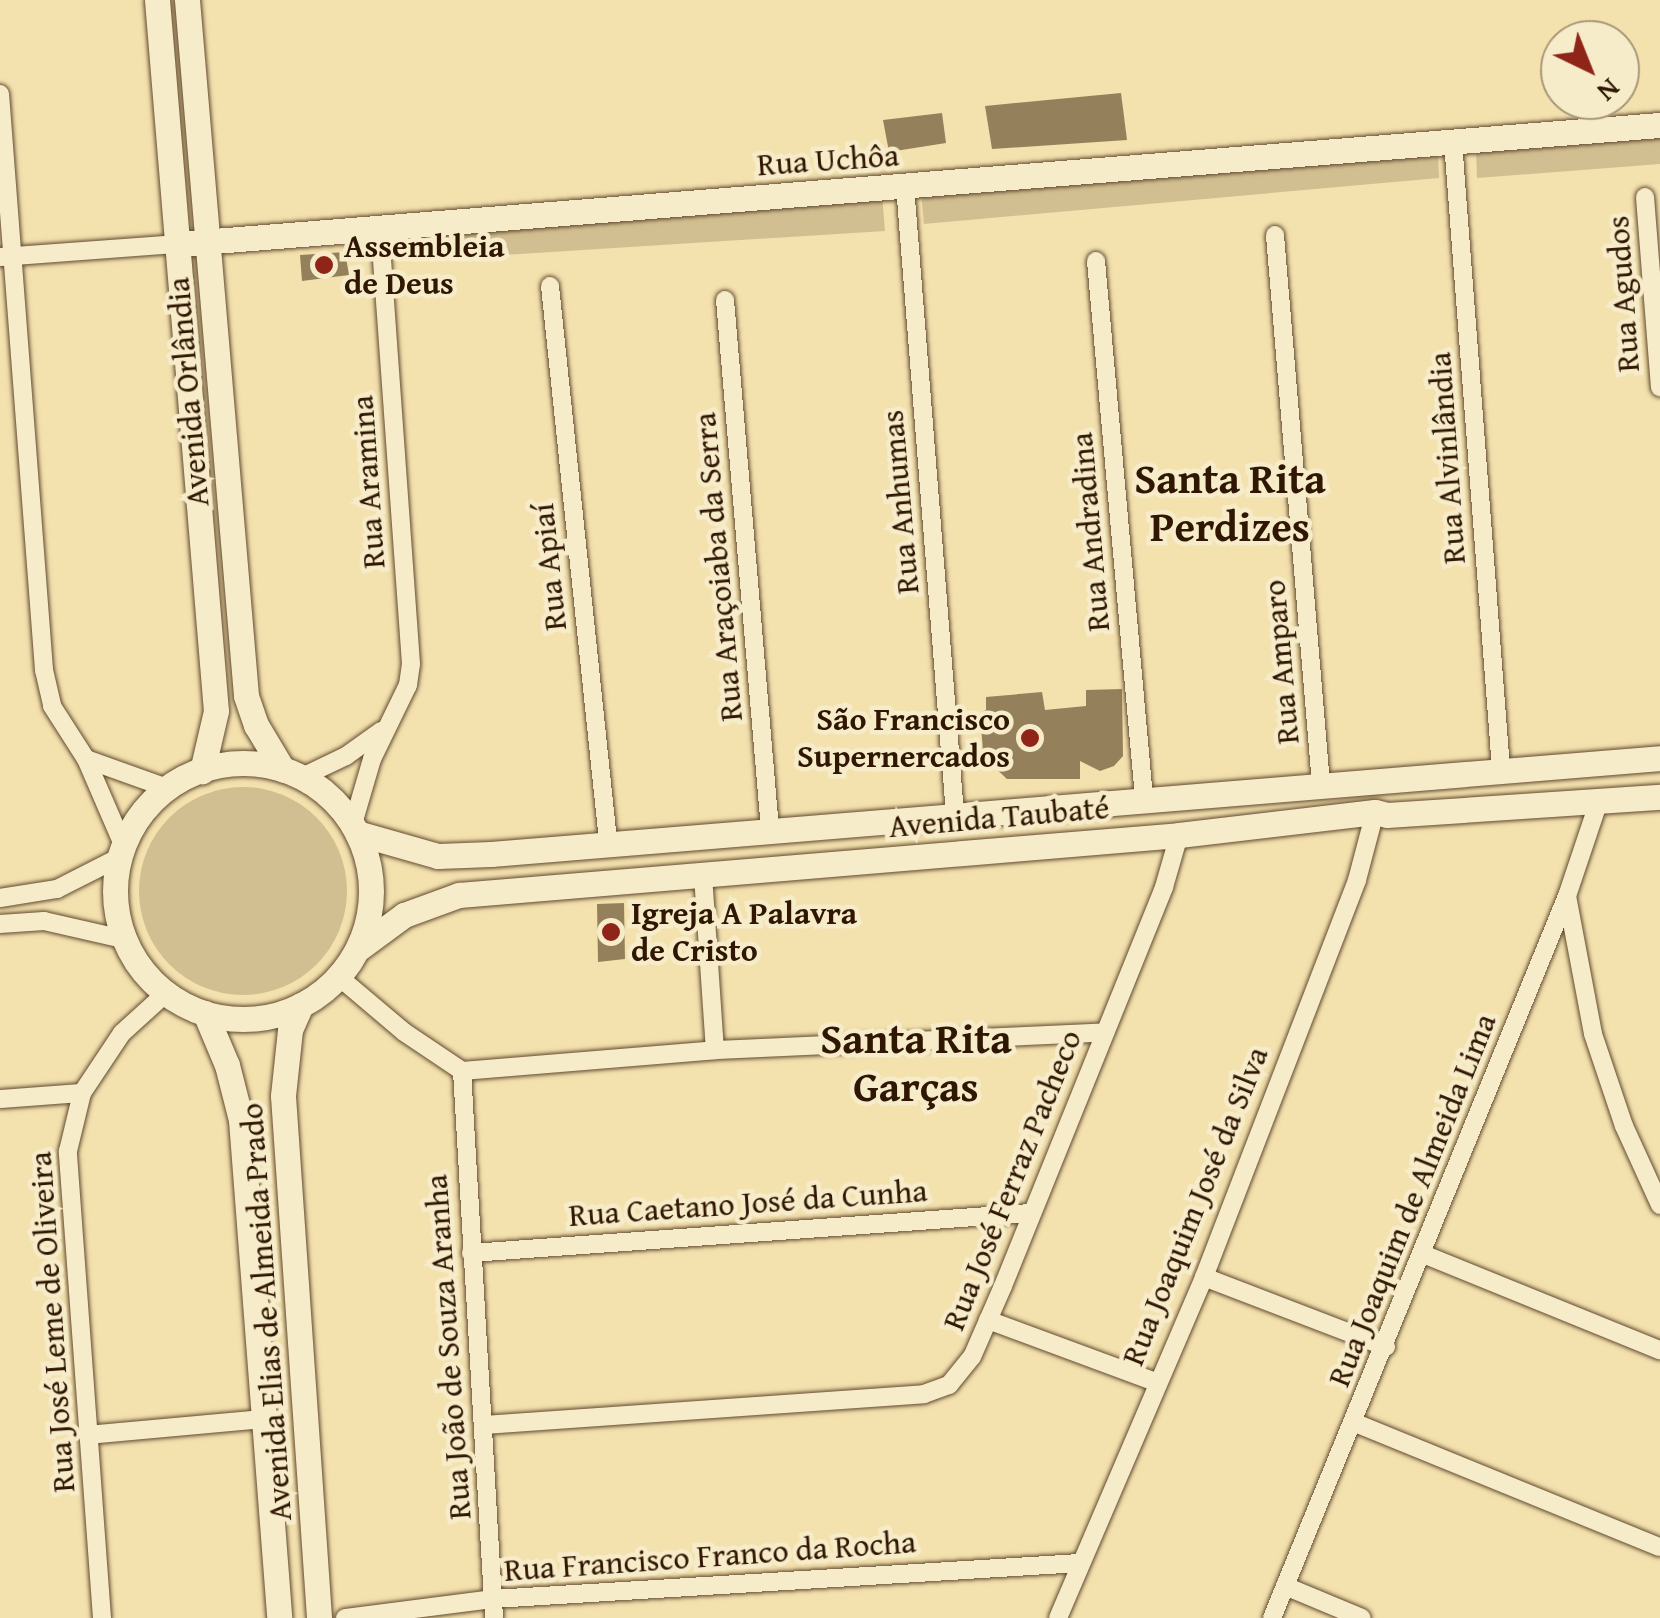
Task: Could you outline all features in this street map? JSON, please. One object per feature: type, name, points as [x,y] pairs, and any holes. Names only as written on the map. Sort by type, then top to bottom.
[{"type":"street","name":"Avenida Orlândia","points":[[157,0],[216,711],[202,771]]},
{"type":"street","name":"Avenida Orlândia","points":[[187,0],[246,696],[256,724],[293,773]]},
{"type":"street","points":[[0,94],[7,257],[44,670],[52,706],[86,758],[121,849],[115,888],[123,939],[142,972],[164,994],[204,1013],[257,1019],[301,1005],[339,977],[358,949],[370,914],[371,877],[355,828],[329,795],[293,773],[240,763],[202,771],[168,788],[121,849],[57,889],[0,898]]},
{"type":"street","name":"Rua Uchôa","points":[[7,257],[1660,125]]},
{"type":"street","name":"Rua Alvinlândia","points":[[1453,142],[1501,769]]},
{"type":"street","name":"Rua Anhumas","points":[[904,186],[955,814]]},
{"type":"street","name":"Rua Agudos","points":[[1646,196],[1660,386]]},
{"type":"street","name":"Rua Aramina","points":[[355,828],[386,728],[408,685],[410,664],[380,227]]},
{"type":"street","name":"Rua Amparo","points":[[1274,235],[1322,784]]},
{"type":"street","name":"Rua Andradina","points":[[1096,261],[1144,798]]},
{"type":"street","name":"Rua Apiaí","points":[[550,286],[608,841]]},
{"type":"street","name":"Rua Araçoiaba da Serra","points":[[725,300],[770,829]]},
{"type":"street","name":"Rua Aramina","points":[[293,773],[346,756],[386,728]]},
{"type":"street","points":[[86,758],[168,788]]},
{"type":"street","name":"Avenida Taubaté","points":[[355,828],[438,856],[1660,758]]},
{"type":"street","points":[[1402,776],[1402,814]]},
{"type":"street","points":[[1370,779],[1375,812]]},
{"type":"street","name":"Avenida Taubaté","points":[[358,949],[404,915],[459,895],[1179,835],[1375,812],[1402,814],[1660,797]]},
{"type":"street","name":"Rua Joaquim de Almeida Lima","points":[[1272,1618],[1386,1347],[1567,896],[1599,801]]},
{"type":"street","name":"Rua Joaquim José da Silva","points":[[1058,1618],[1204,1276],[1357,880],[1375,812]]},
{"type":"street","points":[[859,822],[861,862]]},
{"type":"street","name":"Rua José Ferraz Pacheco","points":[[484,1425],[938,1392],[958,1377],[972,1357],[988,1320],[1164,888],[1179,835]]},
{"type":"street","points":[[703,875],[715,1050]]},
{"type":"street","points":[[1567,896],[1593,1034],[1624,1126],[1660,1205]]},
{"type":"street","points":[[0,924],[44,921],[123,939]]},
{"type":"street","points":[[339,977],[404,1032],[462,1072],[715,1050],[1105,1032]]},
{"type":"street","name":"Rua José Leme de Oliveira","points":[[102,1618],[68,1175],[73,1117],[82,1093],[122,1033],[164,994]]},
{"type":"street","name":"Avenida Elias de Almeida Prado","points":[[301,1005],[290,1030],[284,1096],[319,1618]]},
{"type":"street","name":"Avenida Elias de Almeida Prado","points":[[204,1013],[227,1066],[242,1120],[279,1618]]},
{"type":"street","name":"Rua João de Souza Aranha","points":[[462,1072],[494,1609]]},
{"type":"street","points":[[0,1098],[82,1093]]},
{"type":"street","name":"Rua Caetano José da Cunha","points":[[471,1253],[1030,1213]]},
{"type":"street","points":[[1423,1254],[1660,1350]]},
{"type":"street","points":[[1204,1276],[1386,1347]]},
{"type":"street","points":[[988,1320],[1156,1382]]},
{"type":"street","points":[[88,1435],[265,1419]]},
{"type":"street","points":[[1353,1422],[1660,1547]]},
{"type":"street","name":"Rua Francisco Franco da Rocha","points":[[345,1618],[1080,1562]]},
{"type":"street","points":[[1285,1586],[1362,1618]]},
{"type":"shaded area","points":[[1660,136],[1660,164],[1477,178],[1476,148]]},
{"type":"shaded area","points":[[1438,152],[1439,178],[924,224],[921,193]]},
{"type":"shaded area","points":[[882,194],[885,231],[407,261],[402,231]]},
{"type":"shaded area","points":[[243,787],[283,794],[317,817],[340,851],[347,891],[340,931],[317,965],[283,988],[243,995],[203,988],[169,965],[146,931],[139,891],[146,851],[169,817],[203,794]]},
{"type":"building","points":[[1121,93],[1127,140],[992,149],[985,106]]},
{"type":"building","points":[[942,113],[946,143],[889,152],[883,120]]},
{"type":"building","name":"Assembleia de Deus","points":[[345,252],[349,275],[302,281],[300,255]]},
{"type":"building","name":"São Francisco Supernercados","points":[[1122,689],[1123,756],[1114,766],[1100,771],[1080,761],[1080,779],[1007,779],[991,764],[984,764],[980,713],[986,710],[986,697],[1042,692],[1045,710],[1086,706],[1086,690]]},
{"type":"building","name":"Igreja A Palavra de Cristo","points":[[624,903],[625,959],[598,962],[597,904]]},
{"type":"place","name":"Assembleia de Deus","points":[[324,265]]},
{"type":"place","name":"São Francisco Supernercados","points":[[1030,738]]},
{"type":"place","name":"Igreja A Palavra de Cristo","points":[[611,932]]},
{"type":"district","name":"Santa Rita Perdizes","points":[[1230,502]]},
{"type":"district","name":"Santa Rita Garças","points":[[916,1062]]}]
